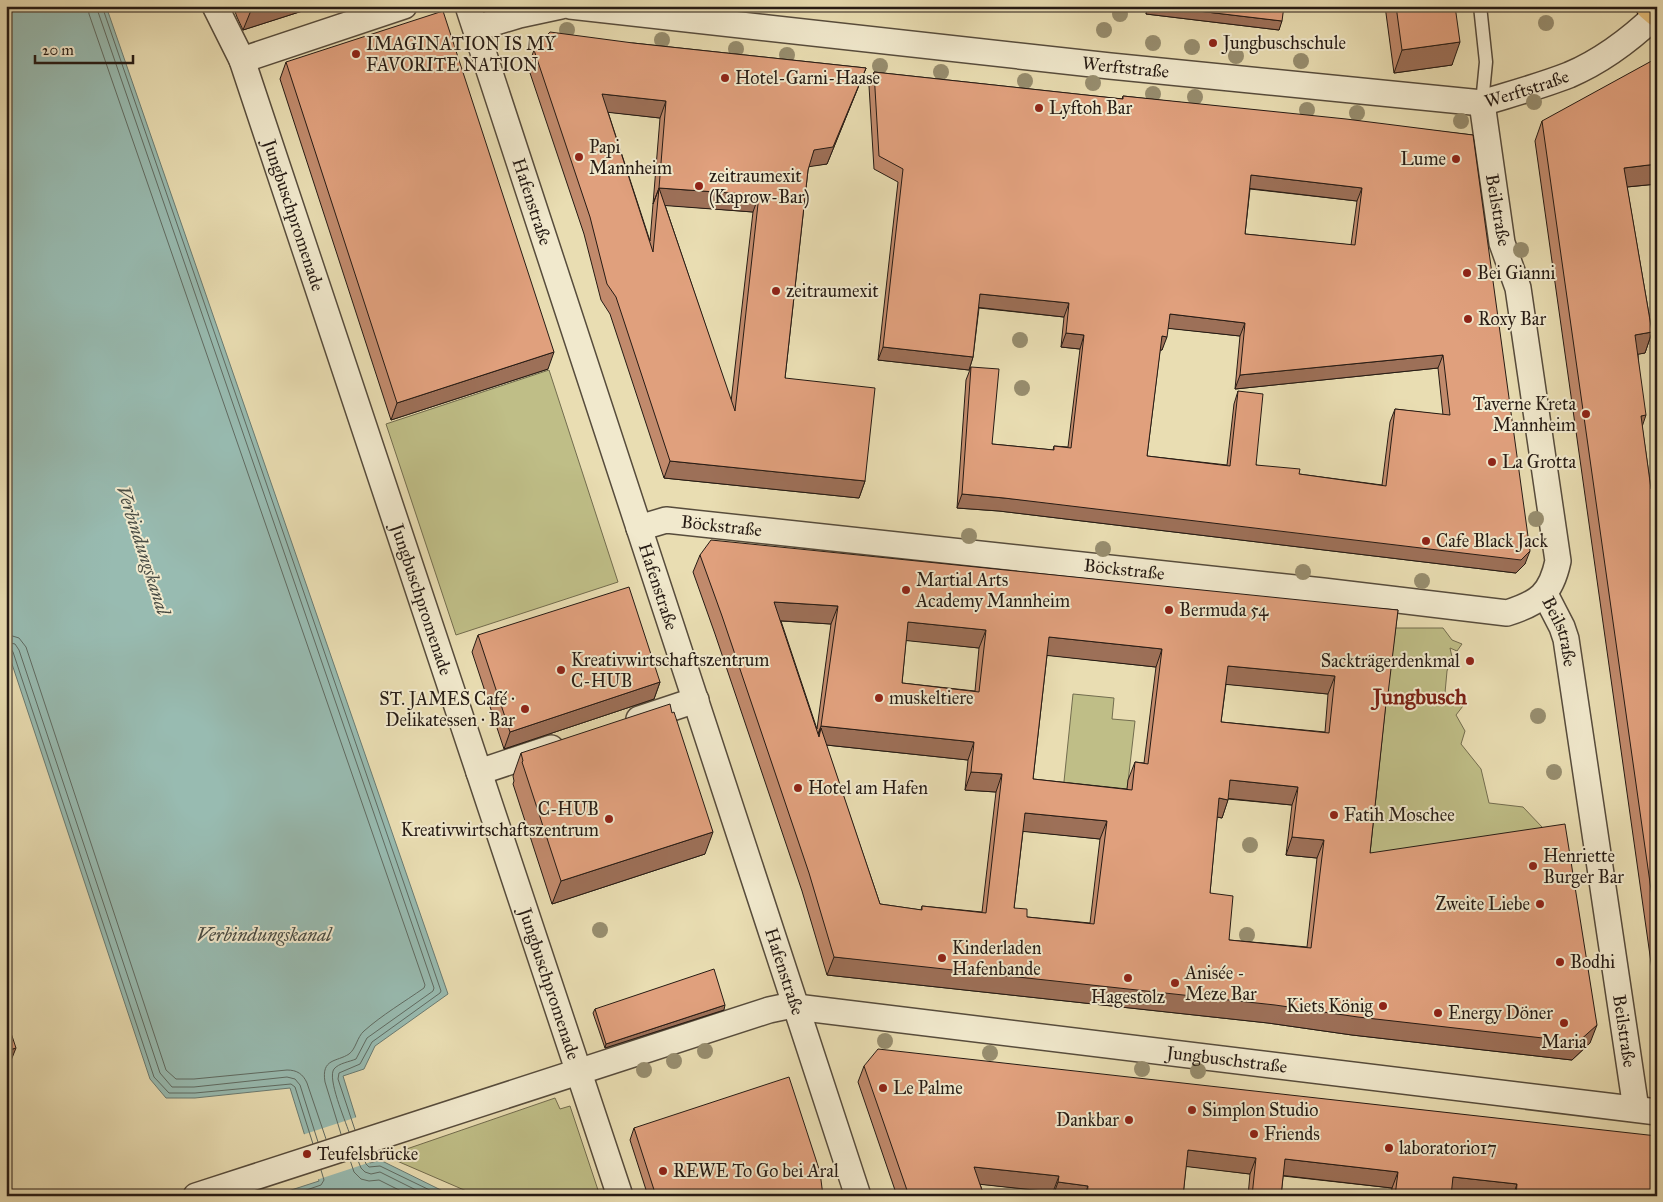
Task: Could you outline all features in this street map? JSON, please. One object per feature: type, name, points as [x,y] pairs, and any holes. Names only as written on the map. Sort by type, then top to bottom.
[{"type":"main road","points":[[1650,6],[1657,13]]},
{"type":"street","name":"Jungbuschpromenade","points":[[215,6],[242,60],[620,1196]]},
{"type":"street","points":[[242,60],[404,6]]},
{"type":"street","points":[[472,17],[519,14],[561,6]]},
{"type":"street","name":"Werftstraße","points":[[570,6],[1110,66],[1482,103],[1570,74],[1625,43],[1657,13]]},
{"type":"street","name":"Hafenstraße","points":[[472,17],[858,1196]]},
{"type":"street","name":"Beilstraße","points":[[1482,103],[1502,243],[1518,288],[1558,561],[1554,577],[1545,594],[1566,639],[1646,1111]]},
{"type":"street","name":"Böckstraße","points":[[640,528],[666,520],[1323,591],[1507,613],[1523,608],[1545,594]]},
{"type":"street","points":[[618,726],[696,700]]},
{"type":"street","points":[[479,772],[572,741]]},
{"type":"street","name":"Jungbuschstraße","points":[[196,1196],[579,1070],[783,1006],[796,1006],[1646,1111]]},
{"type":"lane","points":[[1480,6],[1486,62],[1482,103]]},
{"type":"shaded area","points":[[549,370],[618,582],[456,635],[386,424]]},
{"type":"shaded area","points":[[1391,628],[1443,628],[1452,640],[1462,644],[1457,651],[1450,648],[1452,657],[1447,671],[1445,693],[1466,702],[1456,715],[1465,731],[1461,744],[1481,769],[1489,803],[1523,807],[1542,827],[1547,844],[1364,872]]},
{"type":"shaded area","points":[[1073,694],[1114,698],[1112,719],[1135,721],[1125,808],[1062,801]]},
{"type":"shaded area","points":[[555,1098],[560,1109],[570,1106],[600,1196],[478,1196],[397,1161],[395,1153]]},
{"type":"water","name":"Verbindungskanal","points":[[6,6],[106,6],[448,994],[375,1046],[364,1069],[343,1076],[370,1163],[380,1160],[453,1196],[283,1196],[282,1193],[319,1181],[290,1088],[195,1098],[166,1098],[150,1079],[6,646]]},
{"type":"pier","points":[[357,1117],[371,1155],[371,1162],[280,1192],[316,1179],[302,1135]]},
{"type":"building","points":[[1156,6],[1284,6],[1282,21]]},
{"type":"building","points":[[1396,6],[1455,6],[1460,42],[1402,50]]},
{"type":"building","points":[[443,11],[554,352],[397,403],[286,62]]},
{"type":"building","points":[[550,32],[633,43],[866,68],[833,147],[814,150],[808,170],[785,378],[875,388],[865,481],[670,461],[616,297],[607,284],[590,217],[534,50]],"holes":[[[602,94],[666,101],[653,252]],[[659,188],[759,195],[735,411]]]},
{"type":"building","points":[[1657,58],[1657,164],[1624,168],[1652,332],[1635,335],[1646,415],[1641,416],[1651,489],[1657,488],[1657,932],[1542,121]]},
{"type":"building","points":[[874,72],[1123,99],[1123,96],[1346,119],[1473,135],[1530,551],[1521,560],[962,494],[971,367],[999,369],[992,444],[1054,450],[1054,446],[1071,448],[1084,335],[1066,333],[1069,303],[980,294],[973,357],[883,347],[903,169],[879,156]],"holes":[[[1251,175],[1362,188],[1355,245],[1245,234]],[[1170,314],[1245,323],[1240,375],[1443,355],[1450,415],[1395,409],[1386,486],[1299,474],[1300,469],[1256,465],[1263,394],[1238,391],[1230,466],[1147,456],[1162,336],[1167,337]]]},
{"type":"building","points":[[711,540],[1398,610],[1370,853],[1565,824],[1597,1025],[1578,1042],[1358,1017],[1275,1005],[834,957],[809,873],[700,555]],"holes":[[[774,602],[838,606],[821,726],[974,742],[971,772],[1002,774],[986,913],[922,906],[922,910],[880,904],[821,728],[819,737]],[[908,622],[986,630],[979,692],[902,683]],[[1049,637],[1162,649],[1148,764],[1135,762],[1132,790],[1033,779]],[[1228,666],[1335,676],[1329,733],[1221,722]],[[1230,780],[1298,787],[1292,837],[1324,840],[1311,948],[1229,940],[1233,896],[1210,893],[1219,798],[1228,800]],[[1025,813],[1107,821],[1094,924],[1027,917],[1027,909],[1014,908]]]},
{"type":"building","name":"Kreativwirtschaftszentrum C-HUB","points":[[629,587],[660,682],[510,732],[478,635]]},
{"type":"building","name":"C-HUB Kreativwirtschaftszentrum","points":[[670,704],[713,832],[561,881],[522,762],[521,753]]},
{"type":"building","points":[[714,969],[725,1005],[606,1044],[595,1009]]},
{"type":"building","points":[[6,1018],[16,1048],[6,1051]]},
{"type":"building","points":[[878,1049],[1657,1136],[1657,1196],[1516,1196],[1517,1184],[1453,1177],[1451,1196],[1395,1196],[1398,1172],[1285,1159],[1281,1196],[1252,1196],[1256,1158],[1188,1150],[1183,1196],[1087,1196],[1088,1186],[1058,1182],[1059,1176],[974,1167],[984,1196],[909,1196],[864,1066]]},
{"type":"building","points":[[789,1077],[820,1172],[823,1196],[758,1196],[757,1194],[751,1196],[656,1196],[634,1128]]},
{"type":"place","name":"Jungbuschschule","points":[[1213,43]]},
{"type":"place","name":"IMAGINATION IS MY FAVORITE NATION","points":[[356,54]]},
{"type":"place","name":"Hotel-Garni-Haase","points":[[725,78]]},
{"type":"place","name":"Lyftoh Bar","points":[[1039,108]]},
{"type":"place","name":"Papi Mannheim","points":[[579,157]]},
{"type":"place","name":"Lume","points":[[1456,159]]},
{"type":"place","name":"zeitraumexit (Kaprow-Bar)","points":[[699,186]]},
{"type":"place","name":"Bei Gianni","points":[[1467,273]]},
{"type":"place","name":"zeitraumexit","points":[[776,291]]},
{"type":"place","name":"Roxy Bar","points":[[1468,319]]},
{"type":"place","name":"Taverne Kreta Mannheim","points":[[1586,414]]},
{"type":"place","name":"La Grotta","points":[[1492,462]]},
{"type":"place","name":"Cafe Black Jack","points":[[1426,541]]},
{"type":"place","name":"Martial Arts Academy Mannheim","points":[[906,590]]},
{"type":"place","name":"Bermuda 54","points":[[1169,610]]},
{"type":"place","name":"Sackträgerdenkmal","points":[[1470,661]]},
{"type":"place","name":"Kreativwirtschaftszentrum C-HUB","points":[[561,670]]},
{"type":"place","name":"muskeltiere","points":[[879,698]]},
{"type":"place","name":"ST. JAMES Café · Delikatessen · Bar","points":[[525,709]]},
{"type":"place","name":"Hotel am Hafen","points":[[798,788]]},
{"type":"place","name":"Fatih Moschee","points":[[1334,815]]},
{"type":"place","name":"C-HUB Kreativwirtschaftszentrum","points":[[609,819]]},
{"type":"place","name":"Henriette Burger Bar","points":[[1533,866]]},
{"type":"place","name":"Zweite Liebe","points":[[1540,904]]},
{"type":"place","name":"Kinderladen Hafenbande","points":[[942,958]]},
{"type":"place","name":"Bodhi","points":[[1560,962]]},
{"type":"place","name":"Hagestolz","points":[[1128,978]]},
{"type":"place","name":"Anisée - Meze Bar","points":[[1175,983]]},
{"type":"place","name":"Kiets König","points":[[1383,1006]]},
{"type":"place","name":"Energy Döner","points":[[1438,1013]]},
{"type":"place","name":"Maria","points":[[1564,1023]]},
{"type":"place","name":"Le Palme","points":[[883,1088]]},
{"type":"place","name":"Simplon Studio","points":[[1192,1110]]},
{"type":"place","name":"Dankbar","points":[[1129,1120]]},
{"type":"place","name":"Friends","points":[[1254,1134]]},
{"type":"place","name":"laboratorio17","points":[[1389,1148]]},
{"type":"place","name":"Teufelsbrücke","points":[[307,1154]]},
{"type":"place","name":"REWE To Go bei Aral","points":[[663,1171]]},
{"type":"district","name":"Jungbusch","points":[[1420,696]]}]
